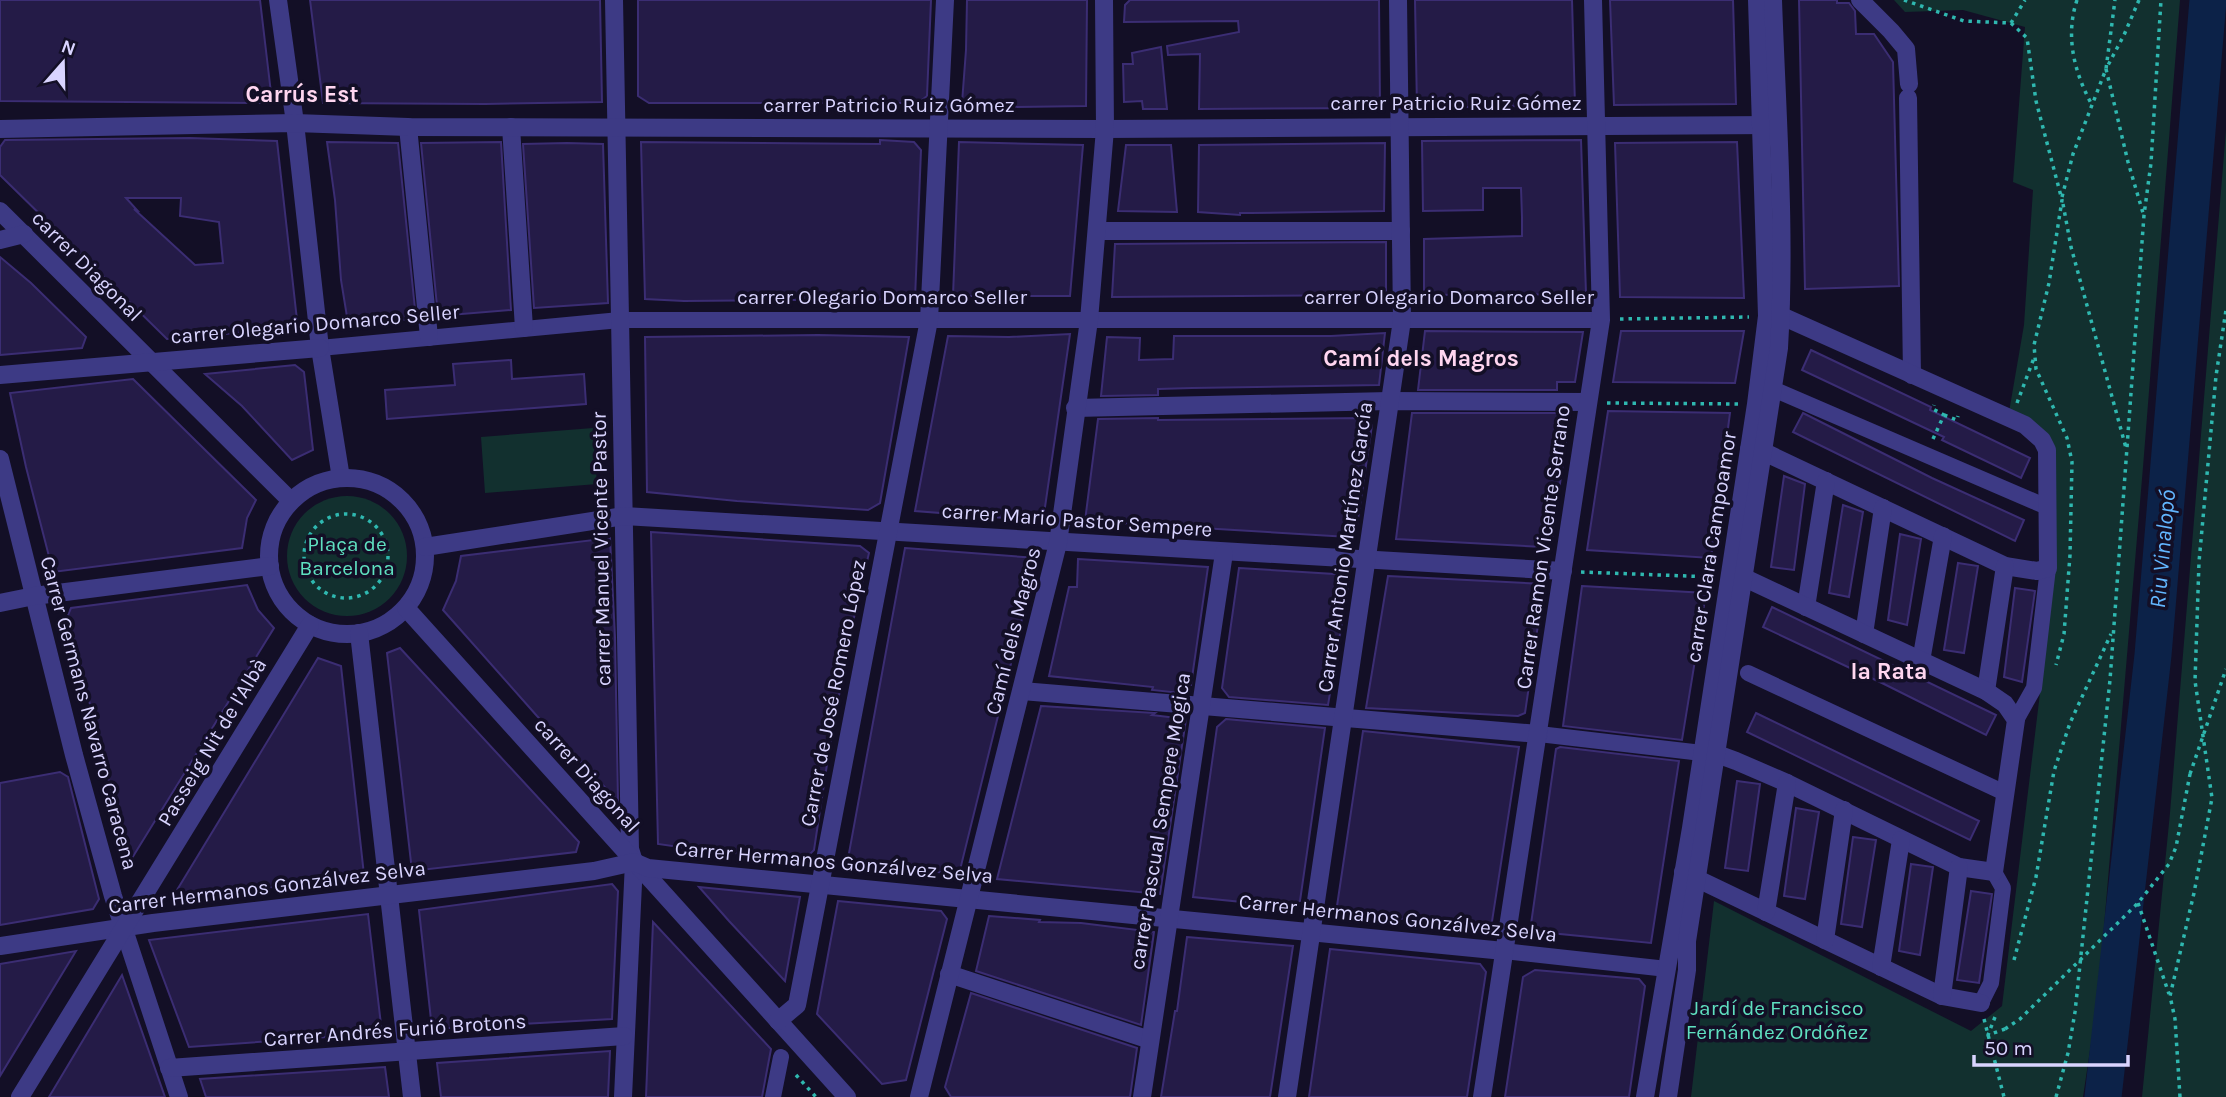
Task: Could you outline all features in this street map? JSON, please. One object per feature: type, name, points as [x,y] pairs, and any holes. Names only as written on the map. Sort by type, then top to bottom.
[{"type":"street","points":[[278,0],[295,123],[320,348],[341,478]]},
{"type":"street","name":"carrer Manuel Vicente Pastor","points":[[614,0],[630,849],[635,862],[624,1036],[623,1097]]},
{"type":"street","name":"Carrer de José Romero López","points":[[778,1021],[797,1005],[929,320],[945,0]]},
{"type":"street","name":"Camí dels Magros","points":[[919,1097],[1058,543],[1089,320],[1097,231],[1105,129],[1104,0]]},
{"type":"street","name":"Carrer Antonio Martínez García","points":[[1287,1097],[1402,320],[1398,0]]},
{"type":"street","name":"Carrer Ramon Vicente Serrano","points":[[1482,1097],[1601,320],[1593,0]]},
{"type":"street","name":"carrer Clara Campoamor","points":[[1757,0],[1769,125]]},
{"type":"street","name":"carrer Clara Campoamor","points":[[1668,1097],[1687,970],[1691,876],[1734,575],[1756,450],[1773,389],[1769,125],[1773,0]]},
{"type":"street","points":[[1860,0],[1906,49],[1912,375]]},
{"type":"street","name":"carrer Patricio Ruiz Gómez","points":[[0,129],[295,123],[408,127],[1105,129],[1399,125],[1769,125]]},
{"type":"street","points":[[408,127],[429,337]]},
{"type":"street","points":[[511,127],[524,328]]},
{"type":"street","name":"carrer Diagonal","points":[[0,211],[291,501]]},
{"type":"street","points":[[1097,231],[1401,231]]},
{"type":"street","points":[[0,240],[24,234]]},
{"type":"street","points":[[1691,876],[1942,996],[1988,1009],[2003,888],[1994,872],[2016,720],[2034,688],[2048,568],[2047,450],[2042,440],[2018,422],[1772,314]]},
{"type":"street","name":"carrer Clara Campoamor","points":[[1756,450],[1756,404],[1772,314]]},
{"type":"street","name":"carrer Olegario Domarco Seller","points":[[0,375],[620,320],[1601,320]]},
{"type":"street","points":[[1773,389],[2048,507]]},
{"type":"street","points":[[1075,408],[1389,401],[1588,402]]},
{"type":"street","points":[[1756,450],[2006,566],[2037,571],[2048,568]]},
{"type":"street","name":"Carrer Germans Navarro Caracena","points":[[0,459],[74,755],[123,928],[179,1097]]},
{"type":"street","points":[[341,478],[373,482],[397,495],[415,517],[425,547],[424,571],[420,584],[406,608],[383,625],[359,633],[329,632],[310,625],[284,601],[276,589],[270,566],[272,534],[277,521],[291,501],[318,483],[341,478]]},
{"type":"street","points":[[1806,607],[1826,481]]},
{"type":"street","points":[[1864,634],[1883,508]]},
{"type":"street","name":"carrer Mario Pastor Sempere","points":[[425,547],[624,516],[1563,571]]},
{"type":"street","points":[[1921,661],[1943,537]]},
{"type":"street","name":"carrer Pascual Sempere Mogica","points":[[1142,1097],[1224,553]]},
{"type":"street","points":[[0,603],[34,596],[270,566]]},
{"type":"street","points":[[1986,691],[2006,566]]},
{"type":"street","points":[[1734,575],[1986,691],[2005,704],[2016,720]]},
{"type":"street","name":"carrer Diagonal","points":[[406,608],[847,1097]]},
{"type":"street","name":"Passeig Nit de l'Albà","points":[[20,1097],[310,625]]},
{"type":"street","points":[[359,633],[412,1097]]},
{"type":"street","points":[[1748,673],[2006,793]]},
{"type":"street","points":[[1022,691],[1539,734],[1710,754],[1787,783],[1959,867],[1994,872]]},
{"type":"street","points":[[1766,912],[1787,783]]},
{"type":"street","points":[[1825,940],[1844,810]]},
{"type":"street","points":[[1881,967],[1901,840]]},
{"type":"street","name":"Carrer Hermanos Gonzálvez Selva","points":[[0,946],[123,928],[594,871],[635,862],[648,868],[1312,931],[1667,969]]},
{"type":"street","points":[[1942,996],[1959,867]]},
{"type":"street","name":"carrer Clara Campoamor","points":[[1645,1097],[1667,969],[1691,876]]},
{"type":"street","points":[[949,974],[1150,1040]]},
{"type":"street","name":"Carrer Andrés Furió Brotons","points":[[169,1068],[624,1036]]},
{"type":"street","points":[[773,1097],[781,1057]]},
{"type":"path","points":[[1904,0],[1964,21],[2011,23],[2027,38],[2036,101],[2062,200],[2071,247],[2127,453]]},
{"type":"path","points":[[2011,23],[2025,0]]},
{"type":"path","points":[[2077,0],[2072,16],[2072,49],[2079,81],[2092,105]]},
{"type":"path","points":[[2115,0],[2106,69],[2128,162],[2144,215]]},
{"type":"path","points":[[2062,200],[2073,154],[2106,69],[2139,0]]},
{"type":"path","points":[[2056,1097],[2068,1053],[2075,1012],[2108,694],[2144,215],[2151,163],[2161,0]]},
{"type":"path","points":[[2170,996],[2194,893],[2211,798],[2195,681],[2199,562],[2216,376],[2226,310]]},
{"type":"path","name":"carrer Olegario Domarco Seller","points":[[1601,320],[1772,314]]},
{"type":"path","points":[[2018,422],[2035,356]]},
{"type":"path","points":[[1588,402],[1756,404]]},
{"type":"path","points":[[1926,455],[1944,415],[1933,409],[1934,405]]},
{"type":"path","points":[[348,514],[365,517],[378,527],[387,542],[389,558],[385,575],[375,588],[360,596],[339,598],[320,589],[307,572],[304,562],[306,541],[311,531],[327,518],[348,514]]},
{"type":"path","points":[[1563,571],[1734,575]]},
{"type":"path","points":[[2012,964],[2036,877],[2054,771],[2070,723],[2112,632]]},
{"type":"path","points":[[1988,1035],[2005,1029],[2020,1019],[2138,903],[2169,864],[2176,847],[2190,774],[2226,669]]},
{"type":"path","points":[[2138,903],[2170,996],[2175,1019],[2180,1097]]},
{"type":"path","points":[[1988,1009],[1988,1035]]},
{"type":"path","points":[[1988,1009],[1988,1035],[2004,1097]]},
{"type":"path","points":[[781,1057],[816,1097]]},
{"type":"green space","name":"Jardí de Francisco Fernández Ordóñez","points":[[1894,0],[2180,0],[2098,997],[2083,1097],[1691,1097],[1714,901],[1971,1031],[2002,1006],[2053,586],[2049,436],[2009,412],[2024,325],[2033,190],[2013,182],[2025,27],[1963,10],[1905,12]]},
{"type":"green space","points":[[2226,130],[2226,1097],[2142,1097],[2170,813]]},
{"type":"green space","points":[[593,428],[597,484],[485,493],[481,437]]},
{"type":"green space","name":"Plaça de Barcelona","points":[[347,496],[370,500],[390,513],[403,533],[407,556],[403,579],[390,599],[370,612],[347,616],[324,612],[304,599],[291,579],[287,556],[291,533],[304,513],[324,500]]},
{"type":"building","points":[[0,0],[260,0],[271,93],[267,103],[0,101]]},
{"type":"building","points":[[310,0],[600,0],[602,102],[323,103]]},
{"type":"building","points":[[638,0],[931,0],[927,96],[918,103],[649,103],[638,96]]},
{"type":"building","points":[[967,0],[1087,0],[1086,106],[1008,107],[962,103]]},
{"type":"building","points":[[1130,0],[1379,0],[1380,108],[1199,109],[1200,54],[1168,55],[1167,46],[1239,32],[1238,21],[1124,22],[1125,5]]},
{"type":"building","points":[[1415,0],[1572,0],[1575,105],[1417,108]]},
{"type":"building","points":[[1610,0],[1733,0],[1736,104],[1614,105]]},
{"type":"building","points":[[1799,0],[1837,0],[1837,3],[1849,3],[1855,11],[1856,34],[1874,34],[1893,62],[1899,286],[1805,289]]},
{"type":"building","points":[[1161,47],[1167,109],[1143,109],[1142,101],[1124,102],[1123,64],[1133,64],[1132,53]]},
{"type":"building","points":[[190,138],[277,141],[297,320],[293,328],[167,339],[0,175],[0,147],[5,140]],"holes":[[[126,198],[181,198],[180,216],[219,222],[223,263],[195,265],[134,209],[137,210]]]},
{"type":"building","points":[[880,140],[914,142],[921,150],[915,299],[645,299],[641,142],[880,144]]},
{"type":"building","points":[[1581,140],[1586,294],[1424,295],[1424,239],[1522,236],[1522,217],[1521,188],[1483,188],[1483,210],[1423,211],[1422,141]]},
{"type":"building","points":[[327,142],[398,143],[416,319],[348,323]]},
{"type":"building","points":[[501,142],[511,310],[438,316],[421,143]]},
{"type":"building","points":[[959,142],[1083,145],[1070,296],[953,296]]},
{"type":"building","points":[[1737,142],[1744,298],[1620,297],[1615,143]]},
{"type":"building","points":[[1385,143],[1384,211],[1240,215],[1198,212],[1199,145]]},
{"type":"building","points":[[523,144],[603,144],[608,303],[534,308]]},
{"type":"building","points":[[1126,145],[1171,145],[1177,212],[1118,211]]},
{"type":"building","points":[[1386,242],[1386,295],[1112,297],[1115,244]]},
{"type":"building","points":[[0,257],[86,337],[82,348],[0,355]]},
{"type":"building","points":[[1425,331],[1583,332],[1575,382],[1557,382],[1557,390],[1418,390]]},
{"type":"building","points":[[1621,331],[1744,331],[1735,383],[1613,382]]},
{"type":"building","points":[[1385,333],[1379,385],[1158,389],[1158,395],[1101,396],[1107,337],[1140,338],[1139,360],[1173,359],[1174,336],[1331,336]]},
{"type":"building","points":[[1070,334],[1043,521],[915,511],[948,336]]},
{"type":"building","points":[[645,337],[909,337],[880,503],[868,510],[647,492]]},
{"type":"building","points":[[1811,350],[2030,458],[2021,478],[1942,440],[1944,437],[1802,370]]},
{"type":"building","points":[[511,360],[512,379],[584,374],[586,404],[387,419],[385,390],[455,385],[453,364]]},
{"type":"building","points":[[295,365],[304,372],[313,450],[292,460],[242,406],[205,374]]},
{"type":"building","points":[[133,379],[256,500],[247,518],[242,548],[53,572],[10,393]]},
{"type":"building","points":[[1608,411],[1730,413],[1711,558],[1587,550]]},
{"type":"building","points":[[1412,413],[1570,413],[1552,540],[1543,547],[1396,539]]},
{"type":"building","points":[[1803,413],[1932,478],[2024,520],[2015,541],[1793,432]]},
{"type":"building","points":[[1365,418],[1372,425],[1356,532],[1349,537],[1085,521],[1098,419]]},
{"type":"building","points":[[1784,476],[1805,484],[1794,570],[1771,567]]},
{"type":"building","points":[[1843,505],[1863,512],[1849,597],[1829,593]]},
{"type":"building","points":[[651,532],[860,546],[869,553],[831,738],[814,850],[803,861],[658,844]]},
{"type":"building","points":[[1900,534],[1921,539],[1907,625],[1888,620]]},
{"type":"building","points":[[610,538],[618,801],[537,716],[443,610],[456,581],[461,556]]},
{"type":"building","points":[[905,548],[1037,558],[959,874],[847,864]]},
{"type":"building","points":[[1078,559],[1208,567],[1191,685],[1181,693],[1152,690],[1153,687],[1049,676],[1069,587],[1077,587]]},
{"type":"building","points":[[1958,563],[1978,566],[1964,653],[1944,650]]},
{"type":"building","points":[[1239,568],[1350,575],[1328,705],[1229,697],[1222,688]]},
{"type":"building","points":[[1388,576],[1544,584],[1525,713],[1518,716],[1366,708]]},
{"type":"building","points":[[247,585],[258,610],[274,628],[129,863],[68,615],[71,608]]},
{"type":"building","points":[[1582,586],[1706,593],[1682,740],[1563,726]]},
{"type":"building","points":[[2015,588],[2035,591],[2022,682],[2004,677]]},
{"type":"building","points":[[1772,607],[1996,715],[1986,735],[1763,627]]},
{"type":"building","points":[[400,648],[579,842],[576,852],[412,871],[387,653]]},
{"type":"building","points":[[318,658],[341,666],[364,875],[182,899],[177,890]]},
{"type":"building","points":[[1041,706],[1155,713],[1152,715],[1186,719],[1160,894],[997,879]]},
{"type":"building","points":[[1756,713],[1979,821],[1970,840],[1747,732]]},
{"type":"building","points":[[1226,719],[1325,728],[1300,901],[1292,907],[1193,897],[1217,727]]},
{"type":"building","points":[[1363,731],[1519,747],[1491,928],[1343,912],[1337,906]]},
{"type":"building","points":[[1560,747],[1679,761],[1651,943],[1530,931],[1556,749]]},
{"type":"building","points":[[60,772],[68,777],[99,899],[93,909],[0,925],[0,783]]},
{"type":"building","points":[[1737,781],[1760,784],[1748,871],[1725,868]]},
{"type":"building","points":[[1796,808],[1819,812],[1805,899],[1784,896]]},
{"type":"building","points":[[1853,837],[1876,840],[1862,927],[1841,924]]},
{"type":"building","points":[[1911,864],[1933,867],[1920,955],[1899,951]]},
{"type":"building","points":[[612,884],[618,891],[612,1019],[432,1029],[419,910]]},
{"type":"building","points":[[699,887],[800,897],[785,981],[729,921]]},
{"type":"building","points":[[1971,891],[1992,894],[1979,983],[1957,980]]},
{"type":"building","points":[[838,901],[941,911],[947,919],[906,1080],[882,1084],[817,1014]]},
{"type":"building","points":[[368,914],[382,1033],[189,1047],[149,940]]},
{"type":"building","points":[[989,916],[1154,932],[1141,1025],[976,971]]},
{"type":"building","points":[[653,922],[771,1049],[762,1097],[646,1097]]},
{"type":"building","points":[[1187,937],[1293,946],[1270,1097],[1161,1097]]},
{"type":"building","points":[[1330,949],[1480,964],[1486,972],[1467,1097],[1309,1097]]},
{"type":"building","points":[[76,951],[0,1076],[0,964]]},
{"type":"building","points":[[1535,970],[1639,979],[1645,986],[1629,1097],[1505,1097],[1523,977]]},
{"type":"building","points":[[122,975],[165,1097],[49,1097]]},
{"type":"building","points":[[971,993],[1137,1048],[1130,1097],[951,1097],[945,1087]]},
{"type":"building","points":[[610,1051],[608,1097],[441,1097],[437,1063]]},
{"type":"building","points":[[385,1067],[389,1097],[206,1097],[200,1079]]},
{"type":"waterway","name":"Riu Vinalopó","points":[[2103,1097],[2153,655],[2208,0]]},
{"type":"district","name":"Carrús Est","points":[[302,94]]},
{"type":"district","name":"Camí dels Magros","points":[[1421,358]]},
{"type":"district","name":"la Rata","points":[[1889,671]]}]
